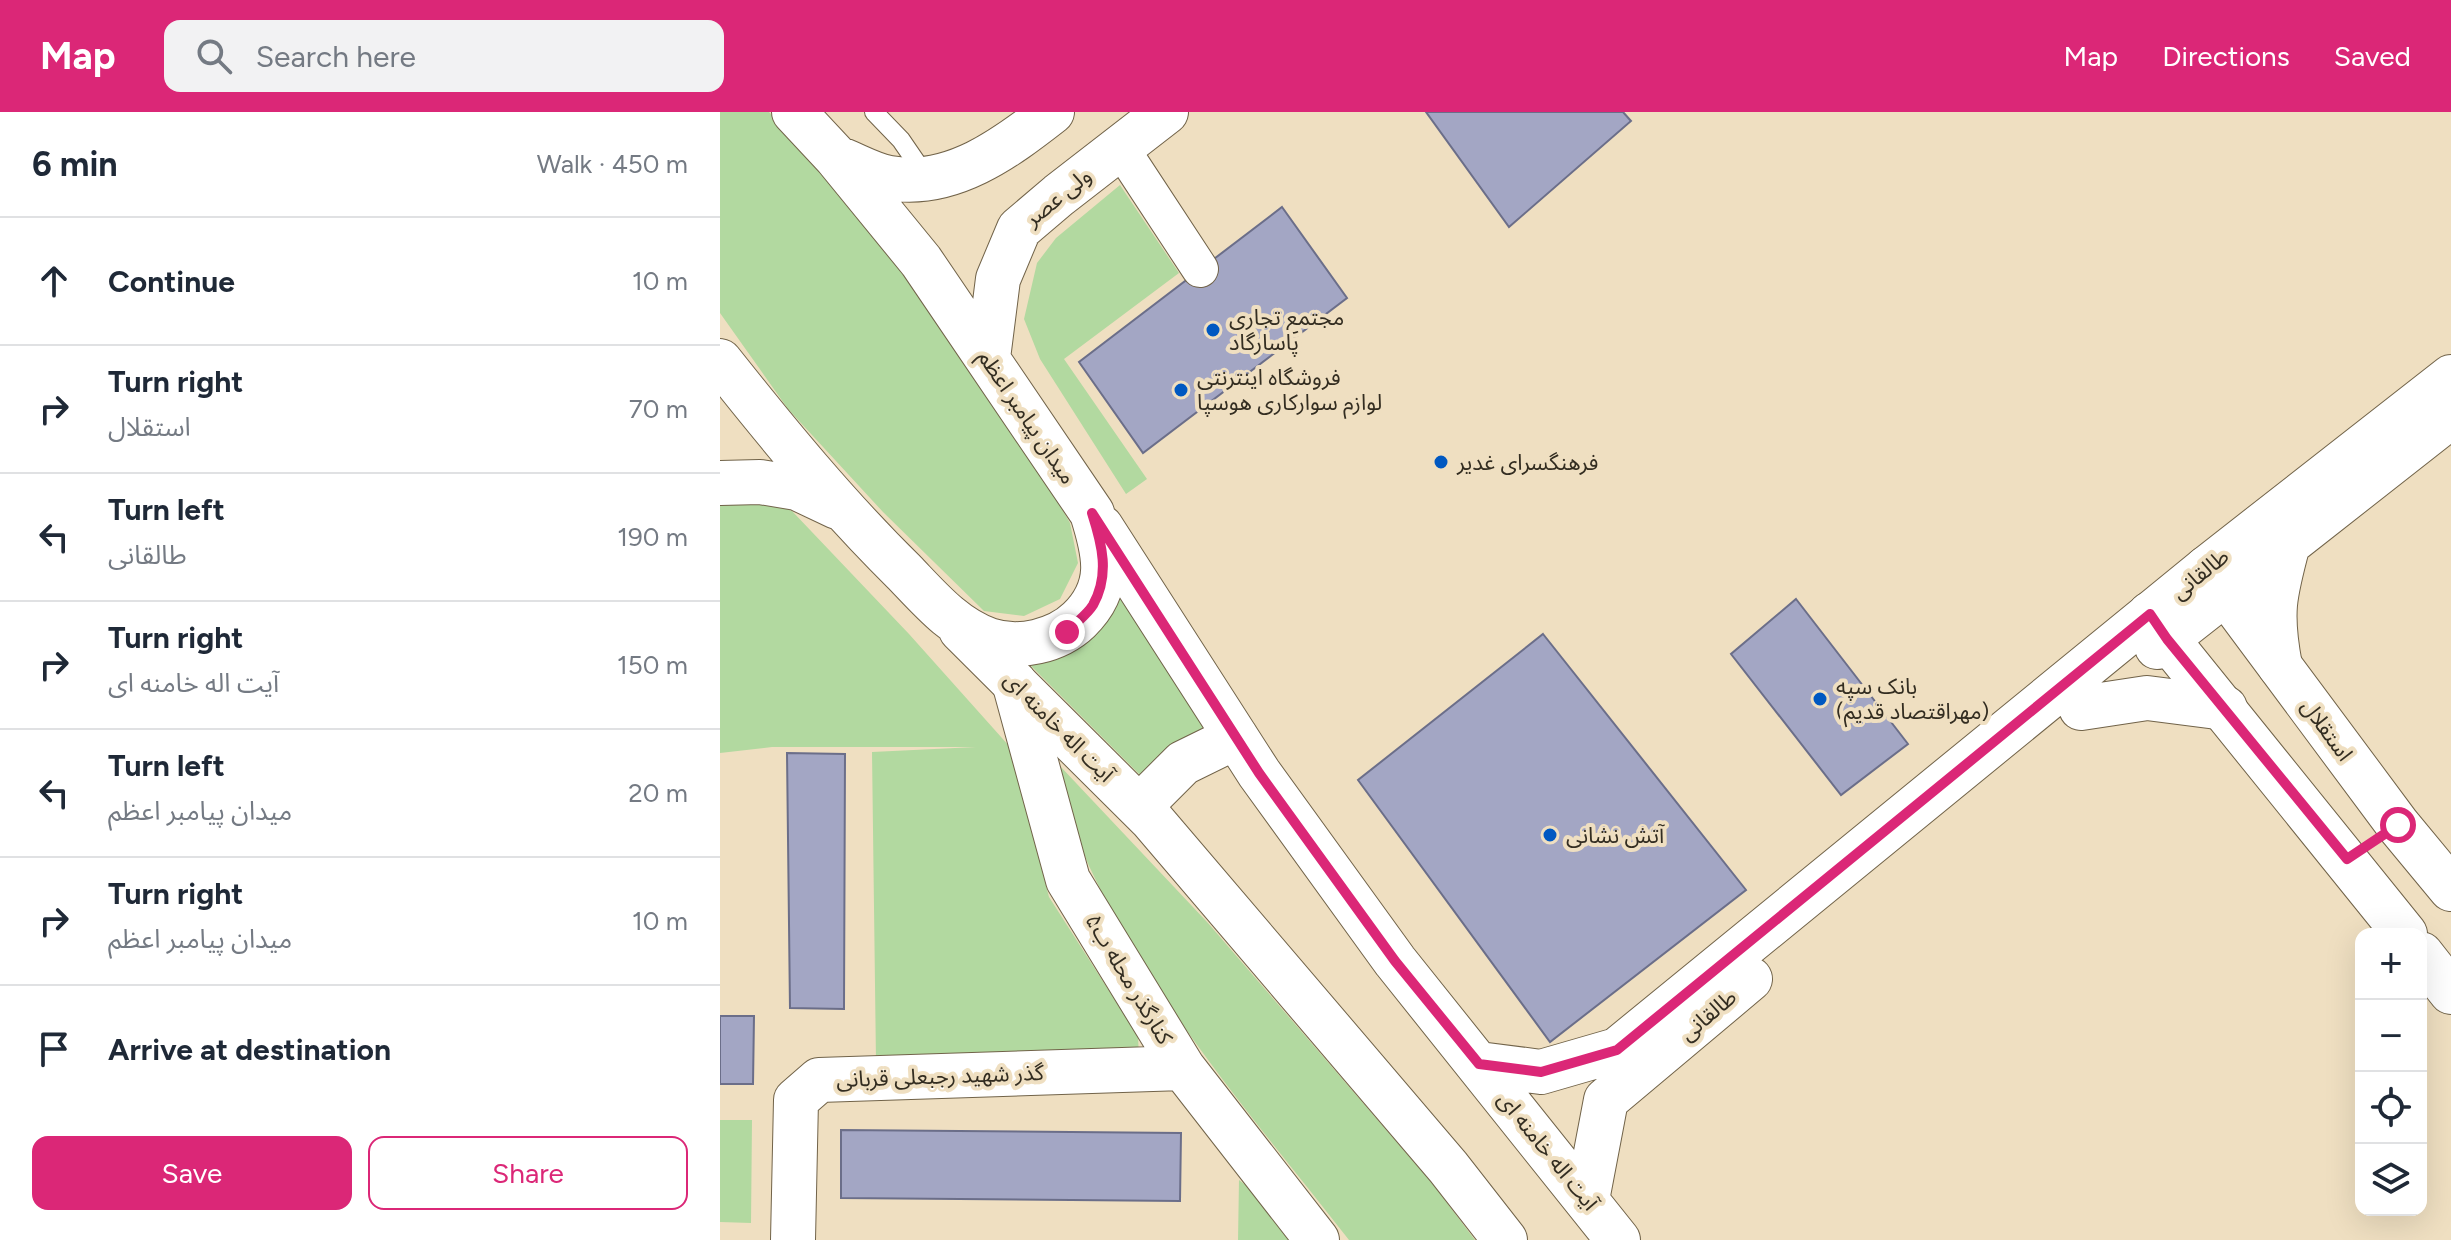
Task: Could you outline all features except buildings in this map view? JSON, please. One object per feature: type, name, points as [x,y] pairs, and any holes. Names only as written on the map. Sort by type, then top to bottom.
[{"type":"main road","name":"میدان پیامبر اعظم","points":[[720,361],[844,511],[951,619],[990,640],[1029,644],[1067,632],[1092,607],[1104,580],[1101,543],[1092,513],[921,261],[836,157],[794,112]]},
{"type":"main road","points":[[836,157],[888,178],[928,180],[973,165],[1052,112]]},
{"type":"main road","name":"ولی عصر","points":[[988,358],[998,279],[1019,229],[1166,112]]},
{"type":"main road","name":"طالقانی","points":[[1479,1064],[1541,1072],[1617,1050],[2216,581],[2451,377]]},
{"type":"main road","name":"طالقانی","points":[[2216,581],[2288,544],[2451,416]]},
{"type":"main road","points":[[720,483],[760,482],[797,488],[844,511]]},
{"type":"main road","name":"آیت اله خامنه ای","points":[[1092,513],[1259,773],[1395,961],[1618,1240]]},
{"type":"main road","points":[[2280,666],[2274,632],[2274,598],[2288,544]]},
{"type":"main road","name":"استقلال","points":[[2216,581],[2398,825],[2451,889]]},
{"type":"main road","name":"آیت اله خامنه ای","points":[[951,619],[1139,807],[1319,1013],[1505,1240]]},
{"type":"main road","points":[[2159,626],[2400,928]]},
{"type":"main road","name":"طالقانی","points":[[1587,1200],[1606,1100],[1889,863],[2081,708],[2159,626]]},
{"type":"main road","name":"کنارگذر محله ب۵","points":[[1014,682],[1068,880],[1183,1068],[1317,1240]]},
{"type":"main road","points":[[2081,708],[2147,698],[2225,708]]},
{"type":"main road","points":[[1139,807],[1183,763],[1236,737]]},
{"type":"main road","points":[[2347,859],[2398,825]]},
{"type":"main road","points":[[2427,962],[2451,992]]},
{"type":"main road","name":"گذر شهید رجبعلی قربانی","points":[[793,1240],[796,1100],[819,1080],[1183,1068]]},
{"type":"street","points":[[1120,147],[1200,269]]},
{"type":"lane","points":[[874,112],[901,140],[928,180]]},
{"type":"green space","points":[[720,112],[769,112],[781,124],[905,272],[1022,439],[1070,523],[1078,563],[1060,599],[1024,616],[984,611],[883,512],[788,409],[720,313]]},
{"type":"green space","points":[[1120,185],[1179,273],[1064,359],[1147,479],[1126,494],[1040,359],[1024,319],[1037,263],[1056,238]]},
{"type":"green space","points":[[757,497],[792,511],[909,634],[1010,747],[1049,897],[1138,1036],[1139,1057],[876,1062],[872,752],[976,747],[772,747],[720,753],[720,500]]},
{"type":"green space","points":[[1118,587],[1207,729],[1145,780],[1024,659]]},
{"type":"green space","points":[[1060,766],[1208,923],[1432,1183],[1475,1240],[1349,1240],[1208,1060],[1144,966],[1089,866]]},
{"type":"green space","points":[[720,1120],[752,1120],[751,1223],[720,1222]]},
{"type":"green space","points":[[1239,1180],[1268,1202],[1301,1240],[1238,1240]]},
{"type":"place","name":"مجتمع تجاری پاسارگاد","points":[[1213,330]]},
{"type":"place","name":"فروشگاه اینترنتی لوازم سوارکاری هوسپا","points":[[1181,390]]},
{"type":"place","name":"فرهنگسرای غدیر","points":[[1441,462]]},
{"type":"place","name":"بانک سپه (مهراقتصاد قدیم)","points":[[1820,699]]},
{"type":"place","name":"آتش نشانی","points":[[1550,835]]},
{"type":"route","points":[[1067,632],[1092,607],[1104,580],[1101,543],[1092,513],[1259,773],[1395,961],[1479,1064],[1541,1072],[1617,1050],[2150,614],[2167,639],[2347,859],[2398,825]]}]
